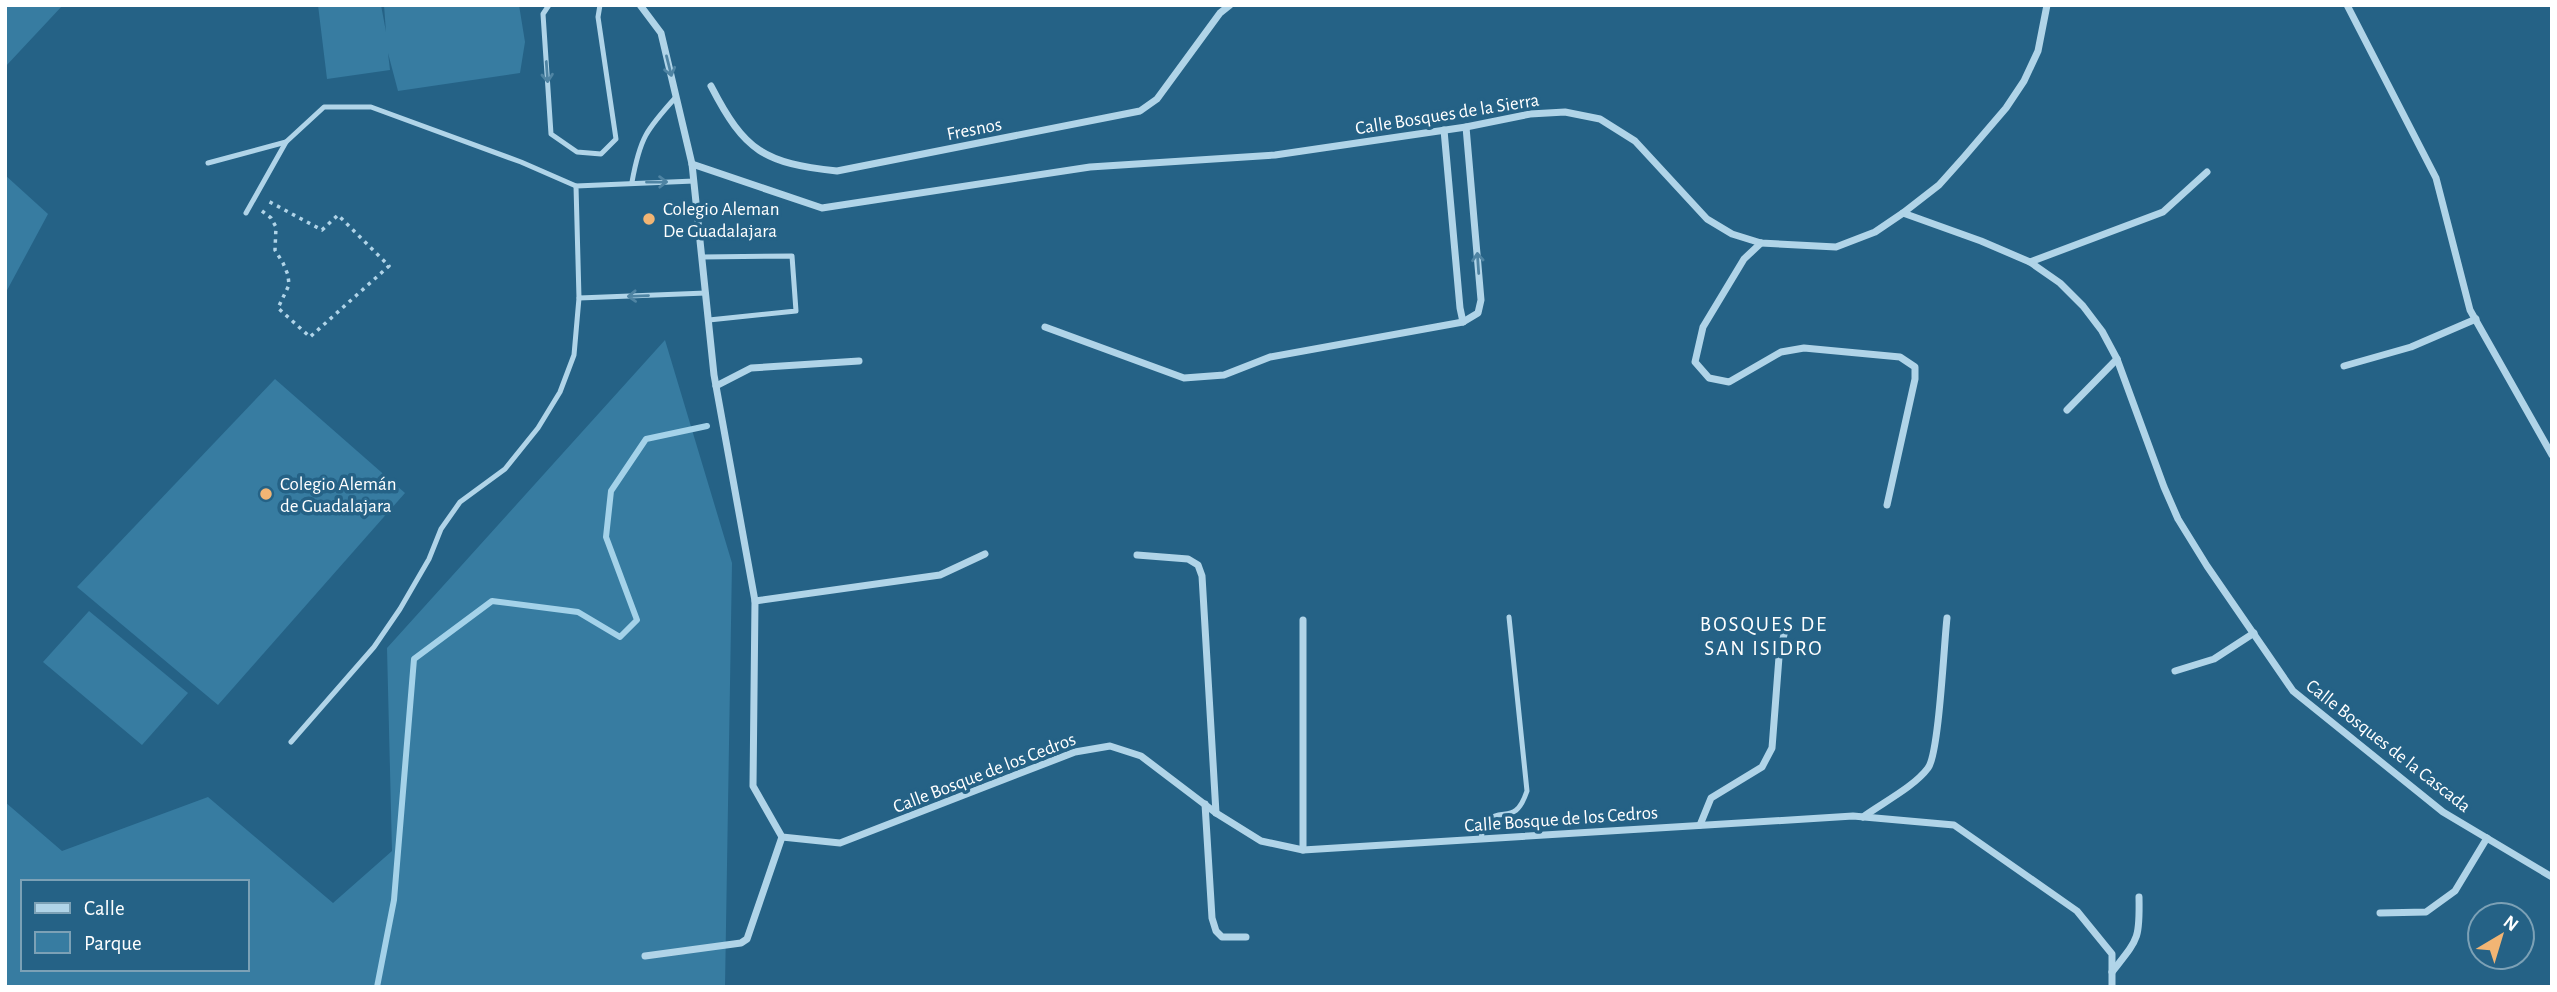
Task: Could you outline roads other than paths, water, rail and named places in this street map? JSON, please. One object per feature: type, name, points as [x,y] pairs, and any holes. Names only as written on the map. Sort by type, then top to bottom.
[{"type":"street","points":[[640,5],[661,33],[692,164],[716,386],[755,601],[754,786],[782,837],[747,939],[741,943],[645,956]]},
{"type":"street","name":"Fresnos","points":[[711,86],[729,121],[758,152],[795,167],[837,171],[1140,111],[1157,99],[1220,13],[1230,5]]},
{"type":"street","name":"Calle Bosques de la Sierra","points":[[692,164],[822,208],[1090,167],[1275,155],[1466,127],[1530,114],[1565,112],[1600,119],[1635,141],[1707,219],[1732,234],[1761,243],[1836,247],[1875,232],[1938,185],[2006,108],[2024,81],[2038,51],[2047,5]]},
{"type":"street","points":[[2347,5],[2437,178],[2470,310],[2552,455]]},
{"type":"street","points":[[1045,327],[1184,377],[1224,375],[1270,357],[1463,322],[1478,313],[1481,300],[1466,127]]},
{"type":"street","points":[[1444,130],[1463,322]]},
{"type":"street","points":[[2030,262],[2163,212],[2207,172]]},
{"type":"street","name":"Calle Bosques de la Cascada","points":[[1903,213],[2030,262],[2060,283],[2102,331],[2117,359],[2178,519],[2292,691],[2444,811],[2552,877]]},
{"type":"street","points":[[1761,243],[1744,259],[1703,327],[1695,362],[1709,378],[1729,382],[1781,352],[1804,348],[1900,357],[1915,367],[1915,379],[1887,505]]},
{"type":"street","points":[[2344,366],[2411,346],[2476,319]]},
{"type":"street","points":[[2067,410],[2117,359]]},
{"type":"street","points":[[716,386],[751,368],[859,361]]},
{"type":"street","points":[[755,601],[940,575],[985,554]]},
{"type":"street","points":[[1138,555],[1188,559],[1198,565],[1202,576],[1216,813]]},
{"type":"street","points":[[1863,817],[1918,778],[1930,766],[1936,739],[1947,618]]},
{"type":"street","points":[[1303,620],[1303,849]]},
{"type":"street","points":[[1700,825],[1712,798],[1762,767],[1772,748],[1779,657],[1787,621]]},
{"type":"street","points":[[2175,671],[2214,659],[2254,633]]},
{"type":"street","name":"Calle Bosque de los Cedros","points":[[782,837],[840,843],[1075,752],[1110,746],[1141,756],[1216,813],[1261,841],[1303,849],[1863,817],[1954,825],[2077,911],[2112,954],[2112,987]]},
{"type":"street","points":[[1205,804],[1212,918],[1216,931],[1222,937],[1246,937]]},
{"type":"street","points":[[2380,913],[2426,912],[2455,891],[2487,838]]},
{"type":"street","points":[[2112,972],[2136,941],[2140,930],[2139,897]]},
{"type":"lane","points":[[549,5],[543,14],[551,134],[577,152],[601,154],[616,139],[598,17],[600,5]]},
{"type":"lane","points":[[632,182],[638,149],[651,125],[676,97]]},
{"type":"lane","points":[[246,213],[286,142],[324,107],[371,107],[521,162],[576,186],[694,181]]},
{"type":"lane","points":[[208,163],[286,142]]},
{"type":"lane","points":[[291,743],[374,647],[429,559],[441,528],[460,502],[505,469],[538,428],[560,391],[574,355],[579,298],[576,186]]},
{"type":"lane","points":[[702,257],[792,256],[796,311],[709,320]]},
{"type":"lane","points":[[579,298],[706,293]]},
{"type":"lane","points":[[1482,839],[1484,822],[1489,818],[1513,814],[1522,805],[1527,791],[1509,617]]},
{"type":"waterway","points":[[377,987],[394,900],[414,659],[492,601],[578,612],[620,637],[637,620],[606,537],[611,491],[646,439],[707,426]]},
{"type":"place","name":"Colegio Aleman De Guadalajara","points":[[649,219]]},
{"type":"place","name":"Colegio Alemán de Guadalajara","points":[[266,494]]},
{"type":"district","name":"BOSQUES DE SAN ISIDRO","points":[[1764,636]]}]
